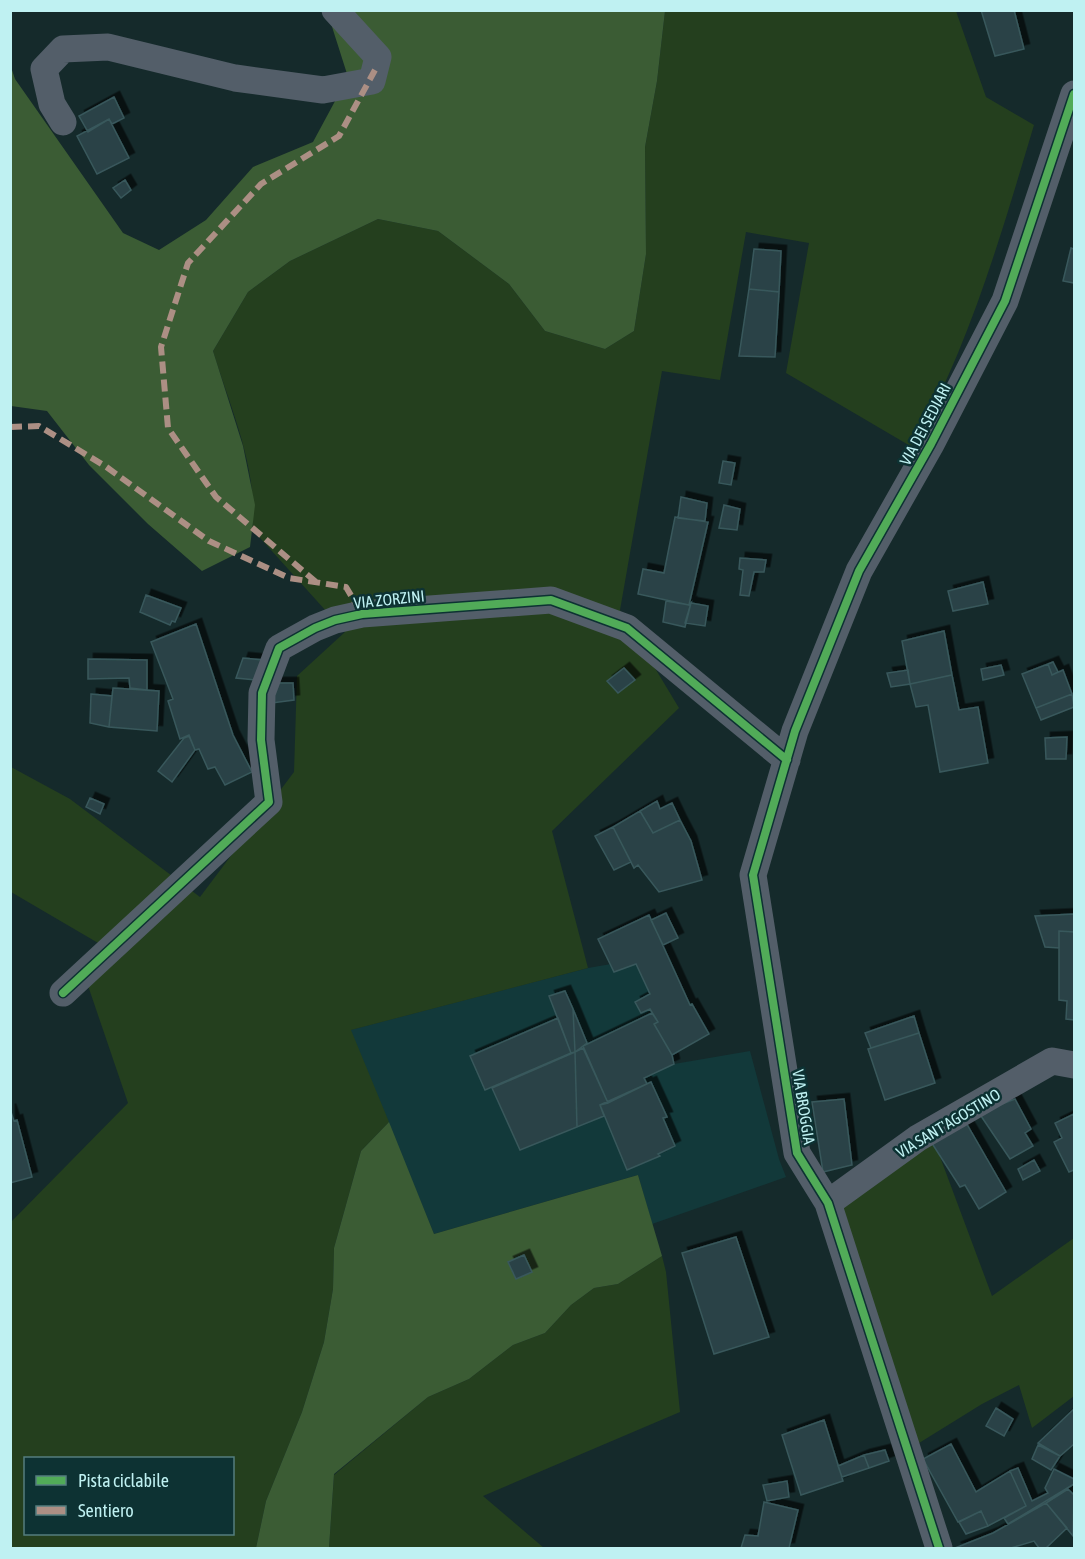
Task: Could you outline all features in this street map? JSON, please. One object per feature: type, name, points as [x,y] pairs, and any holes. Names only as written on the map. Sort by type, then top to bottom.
[{"type":"street","points":[[63,122],[52,104],[44,69],[63,49],[108,47],[235,78],[323,90],[372,81],[378,57],[335,10]]},
{"type":"street","name":"VIA DEI SEDIARI","points":[[787,760],[795,731],[859,571],[931,444],[1005,301],[1074,94]]},
{"type":"street","name":"VIA ZORZINI","points":[[63,993],[269,802],[261,741],[262,693],[279,648],[335,620],[362,614],[551,600],[627,628],[787,760]]},
{"type":"street","name":"VIA BROGGIA","points":[[787,760],[753,874],[797,1153],[828,1203],[939,1548]]},
{"type":"street","name":"VIA SANT'AGOSTINO","points":[[828,1203],[918,1138],[1052,1061],[1074,1065]]},
{"type":"shaded area","points":[[646,958],[652,1013],[674,1064],[750,1051],[786,1177],[652,1224],[638,1175],[434,1234],[350,1030],[588,968]]},
{"type":"green space","points":[[327,11],[665,11],[657,81],[645,147],[646,254],[634,331],[605,349],[545,331],[509,284],[438,231],[378,219],[290,261],[248,292],[213,351],[243,446],[255,505],[250,547],[202,571],[148,524],[89,465],[47,411],[11,406],[10,64],[15,79],[123,233],[159,250],[206,220],[253,167],[313,142],[348,77]]},
{"type":"green space","points":[[665,11],[956,11],[986,97],[1034,125],[967,331],[932,410],[912,447],[786,373],[809,243],[746,232],[720,380],[662,371],[620,610],[679,708],[552,831],[588,968],[351,1030],[389,1122],[361,1151],[334,1248],[333,1289],[324,1342],[302,1412],[266,1501],[256,1548],[11,1548],[11,1222],[128,1103],[83,971],[122,957],[11,892],[11,767],[70,799],[200,897],[294,772],[297,676],[345,632],[252,529],[251,484],[242,439],[213,351],[248,292],[290,261],[378,219],[438,231],[509,284],[545,331],[605,349],[634,331],[646,254],[645,147],[657,81]]},
{"type":"green space","points":[[389,1122],[434,1234],[638,1175],[662,1256],[618,1284],[594,1288],[571,1305],[545,1333],[513,1345],[469,1379],[428,1397],[334,1474],[329,1548],[256,1548],[266,1501],[302,1412],[324,1342],[333,1289],[334,1248],[361,1151]]},
{"type":"green space","points":[[930,1130],[992,1296],[1074,1238],[1074,1396],[1032,1428],[1019,1385],[982,1404],[911,1448],[825,1198]]},
{"type":"green space","points":[[662,1256],[666,1272],[680,1412],[483,1496],[544,1548],[329,1548],[334,1475],[428,1397],[469,1379],[513,1345],[545,1333],[571,1305],[594,1288],[618,1284]]},
{"type":"building","points":[[981,10],[1014,10],[1024,49],[995,56]]},
{"type":"building","points":[[114,97],[124,118],[112,124],[109,119],[88,132],[79,116]]},
{"type":"building","points":[[109,119],[129,158],[97,174],[77,136]]},
{"type":"building","points":[[125,180],[131,190],[121,198],[113,188]]},
{"type":"building","points":[[1071,248],[1074,249],[1074,283],[1063,281]]},
{"type":"building","points":[[754,249],[781,251],[779,292],[749,289]]},
{"type":"building","points":[[749,289],[779,292],[775,357],[739,356]]},
{"type":"building","points":[[723,461],[735,463],[731,485],[719,483]]},
{"type":"building","points":[[681,497],[707,503],[705,521],[678,518]]},
{"type":"building","points":[[724,505],[740,509],[737,530],[719,528]]},
{"type":"building","points":[[675,517],[708,522],[689,605],[638,594],[643,569],[664,573]]},
{"type":"building","points":[[740,558],[766,560],[764,572],[754,572],[749,596],[740,595],[743,570],[739,569]]},
{"type":"building","points":[[983,582],[988,604],[953,611],[948,591]]},
{"type":"building","points":[[146,595],[181,608],[175,622],[172,621],[170,625],[140,612]]},
{"type":"building","points":[[666,601],[689,605],[691,603],[685,627],[663,622]]},
{"type":"building","points":[[691,603],[708,606],[705,626],[685,623]]},
{"type":"building","points":[[196,624],[233,735],[252,772],[225,785],[215,767],[208,769],[199,749],[195,750],[189,735],[180,739],[168,701],[173,699],[151,642]]},
{"type":"building","points":[[944,631],[952,675],[910,684],[902,641]]},
{"type":"building","points":[[243,658],[264,660],[256,680],[236,678]]},
{"type":"building","points":[[88,659],[147,660],[147,690],[130,688],[129,678],[88,679]]},
{"type":"building","points":[[1053,662],[1058,672],[1052,675],[1048,664]]},
{"type":"building","points":[[1048,664],[1052,675],[1063,670],[1072,694],[1036,708],[1022,674]]},
{"type":"building","points":[[1001,665],[1004,675],[983,680],[981,669]]},
{"type":"building","points":[[624,668],[635,680],[618,693],[607,681]]},
{"type":"building","points":[[908,670],[910,684],[891,687],[887,673]]},
{"type":"building","points":[[952,675],[959,710],[978,707],[988,763],[940,772],[928,705],[916,707],[910,684]]},
{"type":"building","points":[[273,683],[293,683],[294,700],[272,703]]},
{"type":"building","points":[[113,688],[159,691],[157,731],[109,727]]},
{"type":"building","points":[[91,694],[112,696],[109,727],[90,723]]},
{"type":"building","points":[[1072,694],[1074,707],[1041,720],[1036,708]]},
{"type":"building","points":[[189,736],[195,750],[172,782],[158,771],[184,738]]},
{"type":"building","points":[[1067,737],[1066,759],[1046,759],[1045,738]]},
{"type":"building","points":[[90,798],[104,804],[100,814],[86,807]]},
{"type":"building","points":[[657,801],[660,809],[672,803],[680,820],[653,833],[640,811]]},
{"type":"building","points":[[640,811],[653,833],[680,820],[691,841],[702,880],[659,892],[638,865],[634,868],[613,827]]},
{"type":"building","points":[[613,827],[631,862],[614,870],[595,836]]},
{"type":"building","points":[[666,913],[678,938],[663,945],[651,920]]},
{"type":"building","points":[[1074,914],[1074,932],[1059,931],[1059,948],[1045,947],[1035,916]]},
{"type":"building","points":[[649,915],[690,1005],[692,1004],[709,1034],[672,1055],[654,1024],[658,1022],[650,1009],[641,1013],[635,1002],[650,994],[636,964],[614,972],[598,939]]},
{"type":"building","points":[[1059,931],[1074,932],[1074,1020],[1066,1019],[1067,1001],[1059,1000]]},
{"type":"building","points":[[565,991],[573,1009],[575,1052],[571,1053],[549,996]]},
{"type":"building","points":[[573,1009],[587,1043],[575,1052]]},
{"type":"building","points":[[652,1013],[658,1022],[654,1024],[672,1055],[674,1064],[644,1078],[647,1084],[608,1103],[583,1046]]},
{"type":"building","points":[[914,1016],[919,1033],[871,1048],[865,1033]]},
{"type":"building","points":[[558,1018],[571,1053],[485,1090],[470,1056]]},
{"type":"building","points":[[919,1033],[935,1083],[885,1100],[868,1049]]},
{"type":"building","points":[[583,1048],[608,1103],[600,1105],[604,1116],[577,1127],[575,1052]]},
{"type":"building","points":[[575,1052],[577,1127],[520,1150],[492,1088]]},
{"type":"building","points":[[651,1082],[667,1117],[663,1118],[675,1146],[658,1154],[660,1156],[627,1170],[600,1105]]},
{"type":"building","points":[[844,1099],[852,1165],[823,1172],[812,1102]]},
{"type":"building","points":[[1015,1099],[1031,1129],[1025,1133],[1033,1146],[1010,1159],[979,1113]]},
{"type":"building","points":[[10,1109],[14,1121],[17,1120],[32,1177],[10,1183]]},
{"type":"building","points":[[961,1114],[1006,1192],[979,1209],[965,1185],[960,1187],[926,1134]]},
{"type":"building","points":[[1074,1114],[1074,1170],[1069,1172],[1054,1142],[1062,1138],[1055,1123]]},
{"type":"building","points":[[1034,1160],[1040,1171],[1023,1180],[1018,1169]]},
{"type":"building","points":[[736,1237],[769,1337],[714,1354],[682,1253]]},
{"type":"building","points":[[524,1255],[532,1272],[516,1279],[508,1262]]},
{"type":"building","points":[[996,1408],[1013,1419],[1004,1436],[986,1426]]},
{"type":"building","points":[[1074,1409],[1074,1444],[1060,1456],[1038,1443]]},
{"type":"building","points":[[824,1420],[843,1481],[801,1495],[782,1435]]},
{"type":"building","points":[[951,1444],[976,1492],[1010,1471],[1026,1506],[988,1526],[981,1511],[958,1522],[923,1459]]},
{"type":"building","points":[[1038,1445],[1060,1456],[1051,1470],[1032,1459]]},
{"type":"building","points":[[885,1450],[889,1461],[869,1468],[864,1455]]},
{"type":"building","points":[[864,1455],[869,1468],[842,1477],[838,1466]]},
{"type":"building","points":[[1018,1468],[1032,1501],[1048,1493],[1045,1488],[1054,1469],[1074,1479],[1074,1484],[1008,1524],[1004,1518],[1026,1506],[1010,1471]]},
{"type":"building","points":[[787,1481],[789,1497],[767,1501],[763,1485]]},
{"type":"building","points":[[1068,1489],[1074,1495],[1073,1536],[1046,1503]]},
{"type":"building","points":[[764,1502],[798,1510],[789,1548],[741,1548],[745,1535],[758,1536]]},
{"type":"building","points":[[1046,1503],[1067,1528],[1046,1548],[1039,1548],[1034,1541],[1011,1548],[955,1548],[993,1533]]},
{"type":"building","points":[[981,1511],[988,1526],[966,1534],[959,1522]]},
{"type":"marked path","points":[[316,582],[216,497],[168,428],[161,347],[188,263],[261,184],[339,136],[375,70]]},
{"type":"marked path","points":[[10,427],[39,426],[105,466],[209,541],[289,578],[346,587],[362,614]]},
{"type":"cycle path","points":[[939,1548],[828,1203],[797,1153],[753,875],[795,731],[859,571],[931,444],[1005,301],[1074,94]]},
{"type":"cycle path","points":[[63,993],[269,802],[261,740],[262,693],[279,648],[335,620],[362,614],[551,600],[627,628],[787,760]]}]
